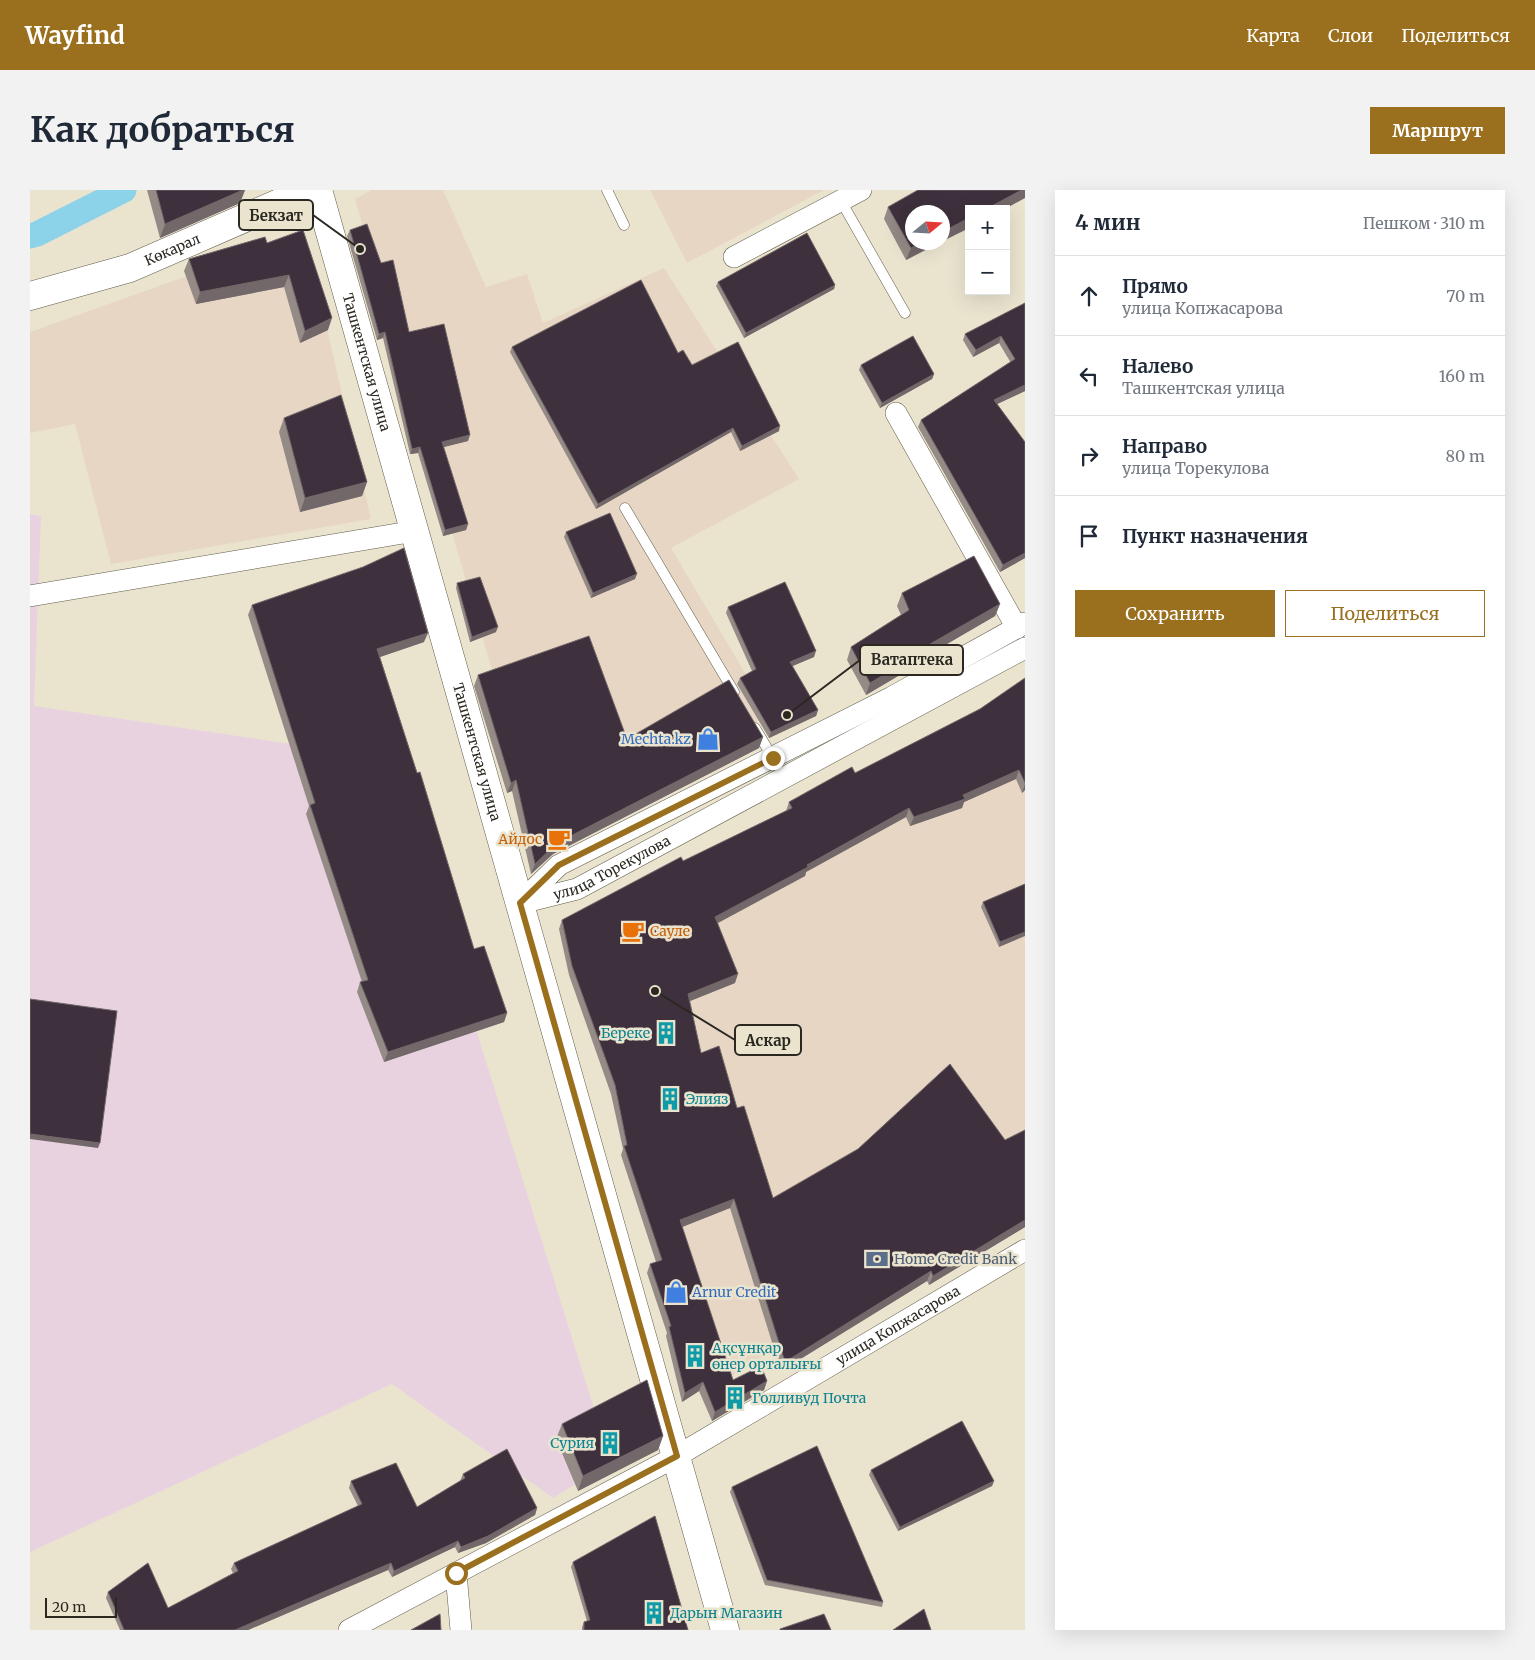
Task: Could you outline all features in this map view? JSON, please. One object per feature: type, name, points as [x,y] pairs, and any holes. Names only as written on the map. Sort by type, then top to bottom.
[{"type":"main road","name":"Көкарал","points":[[30,296],[130,268],[309,190]]},
{"type":"main road","name":"Ташкентская улица","points":[[318,190],[725,1630]]},
{"type":"street","points":[[734,257],[861,190]]},
{"type":"street","points":[[896,412],[1021,625]]},
{"type":"street","points":[[30,596],[415,532]]},
{"type":"street","name":"улица Торекулова","points":[[520,903],[559,865],[892,697],[1021,625]]},
{"type":"street","name":"улица Торекулова","points":[[520,903],[577,889],[1025,648]]},
{"type":"street","name":"улица Копжасарова","points":[[348,1630],[677,1456],[1025,1250]]},
{"type":"street","points":[[456,1573],[461,1630]]},
{"type":"lane","points":[[607,190],[624,225]]},
{"type":"lane","points":[[840,201],[905,313]]},
{"type":"lane","points":[[625,508],[738,699]]},
{"type":"lane","points":[[748,716],[773,758]]},
{"type":"shaded area","points":[[372,190],[443,190],[486,287],[527,274],[543,323],[664,268],[799,479],[671,548],[770,715],[540,835],[355,199]]},
{"type":"shaded area","points":[[650,190],[824,190],[687,263]]},
{"type":"shaded area","points":[[305,234],[371,519],[111,564],[75,424],[30,433],[30,332]]},
{"type":"shaded area","points":[[30,514],[41,516],[34,706],[291,744],[474,1023],[611,1463],[553,1498],[392,1384],[30,1552]]},
{"type":"shaded area","points":[[1025,700],[1025,1195],[716,1386],[597,928]]},
{"type":"building","points":[[156,190],[243,190],[165,224]]},
{"type":"building","points":[[918,190],[1022,190],[994,205],[965,205],[965,220],[950,228],[950,205],[905,205],[905,237],[888,207]]},
{"type":"building","points":[[367,224],[381,263],[393,260],[409,332],[444,324],[470,435],[442,442],[468,524],[445,530],[420,447],[412,449],[385,332],[379,334],[350,230]]},
{"type":"building","points":[[303,230],[332,318],[305,331],[289,275],[200,292],[189,259],[265,237],[267,243]]},
{"type":"building","points":[[807,233],[835,285],[746,333],[718,282]]},
{"type":"building","points":[[641,280],[678,353],[683,350],[692,365],[738,342],[780,426],[742,446],[733,428],[598,504],[512,347]]},
{"type":"building","points":[[1025,303],[1025,385],[994,400],[1025,442],[1025,553],[1003,565],[921,420],[1015,359],[1001,336],[976,350],[965,334]]},
{"type":"building","points":[[913,336],[934,374],[882,403],[861,365]]},
{"type":"building","points":[[341,395],[367,482],[305,498],[284,418]]},
{"type":"building","points":[[610,513],[637,574],[593,593],[566,532]]},
{"type":"building","points":[[404,548],[428,633],[377,649],[417,773],[420,772],[474,949],[484,946],[507,1013],[388,1052],[360,982],[368,980],[310,805],[315,803],[252,605],[363,567]]},
{"type":"building","points":[[974,556],[1000,604],[918,651],[919,654],[870,683],[851,647],[909,610],[902,593]]},
{"type":"building","points":[[480,577],[498,627],[472,637],[457,583]]},
{"type":"building","points":[[785,582],[816,651],[790,662],[818,710],[771,732],[740,678],[756,669],[728,607]]},
{"type":"building","points":[[589,636],[627,739],[729,680],[763,737],[557,843],[535,864],[516,780],[511,783],[478,675]]},
{"type":"building","points":[[1025,678],[1025,783],[1019,770],[963,795],[965,799],[914,817],[909,808],[807,865],[808,867],[715,917],[738,974],[688,994],[701,1053],[719,1046],[737,1108],[744,1106],[773,1198],[858,1149],[950,1064],[1005,1140],[1025,1130],[1025,1220],[933,1276],[931,1271],[785,1362],[734,1199],[680,1220],[733,1380],[761,1366],[767,1381],[715,1412],[703,1382],[685,1393],[669,1327],[671,1326],[650,1264],[662,1260],[624,1146],[627,1145],[615,1085],[572,966],[562,920],[681,857],[683,861],[792,808],[789,802],[852,767],[855,773],[980,709]]},
{"type":"building","points":[[1025,884],[1025,932],[1000,942],[983,902]]},
{"type":"building","points":[[30,999],[117,1011],[100,1143],[30,1134]]},
{"type":"building","name":"Сурия","points":[[647,1380],[663,1436],[583,1476],[562,1424]]},
{"type":"building","points":[[962,1421],[994,1481],[900,1527],[871,1470]]},
{"type":"building","points":[[817,1446],[883,1602],[767,1580],[732,1487]]},
{"type":"building","points":[[507,1449],[537,1508],[488,1536],[461,1547],[458,1541],[394,1571],[391,1563],[235,1630],[124,1630],[108,1592],[148,1563],[168,1608],[238,1571],[234,1563],[362,1504],[351,1481],[396,1463],[417,1507],[465,1478],[463,1474]]},
{"type":"building","points":[[655,1516],[688,1630],[584,1630],[584,1622],[590,1620],[573,1562]]},
{"type":"building","points":[[924,1609],[931,1630],[893,1630]]},
{"type":"building","points":[[440,1614],[441,1630],[411,1630]]},
{"type":"building","points":[[824,1614],[831,1630],[780,1630],[780,1629]]},
{"type":"waterway","points":[[30,236],[124,190]]},
{"type":"place","name":"Бекзат","points":[[360,249]]},
{"type":"place","name":"Ватаптека","points":[[787,715]]},
{"type":"place","name":"Mechta.kz","points":[[708,739]]},
{"type":"place","name":"Айдос","points":[[559,839]]},
{"type":"place","name":"Сауле","points":[[633,931]]},
{"type":"place","name":"Аскар","points":[[655,991]]},
{"type":"place","name":"Береке","points":[[666,1033]]},
{"type":"place","name":"Элияз","points":[[670,1099]]},
{"type":"place","name":"Home Credit Bank","points":[[877,1259]]},
{"type":"place","name":"Arnur Credit","points":[[676,1292]]},
{"type":"place","name":"Ақсұнқар өнер орталығы","points":[[695,1356]]},
{"type":"place","name":"Голливуд Почта","points":[[735,1398]]},
{"type":"place","name":"Сурия","points":[[610,1443]]},
{"type":"place","name":"Дарын Магазин","points":[[654,1613]]},
{"type":"route","points":[[456,1573],[677,1456],[520,903],[559,865],[773,758]]}]
